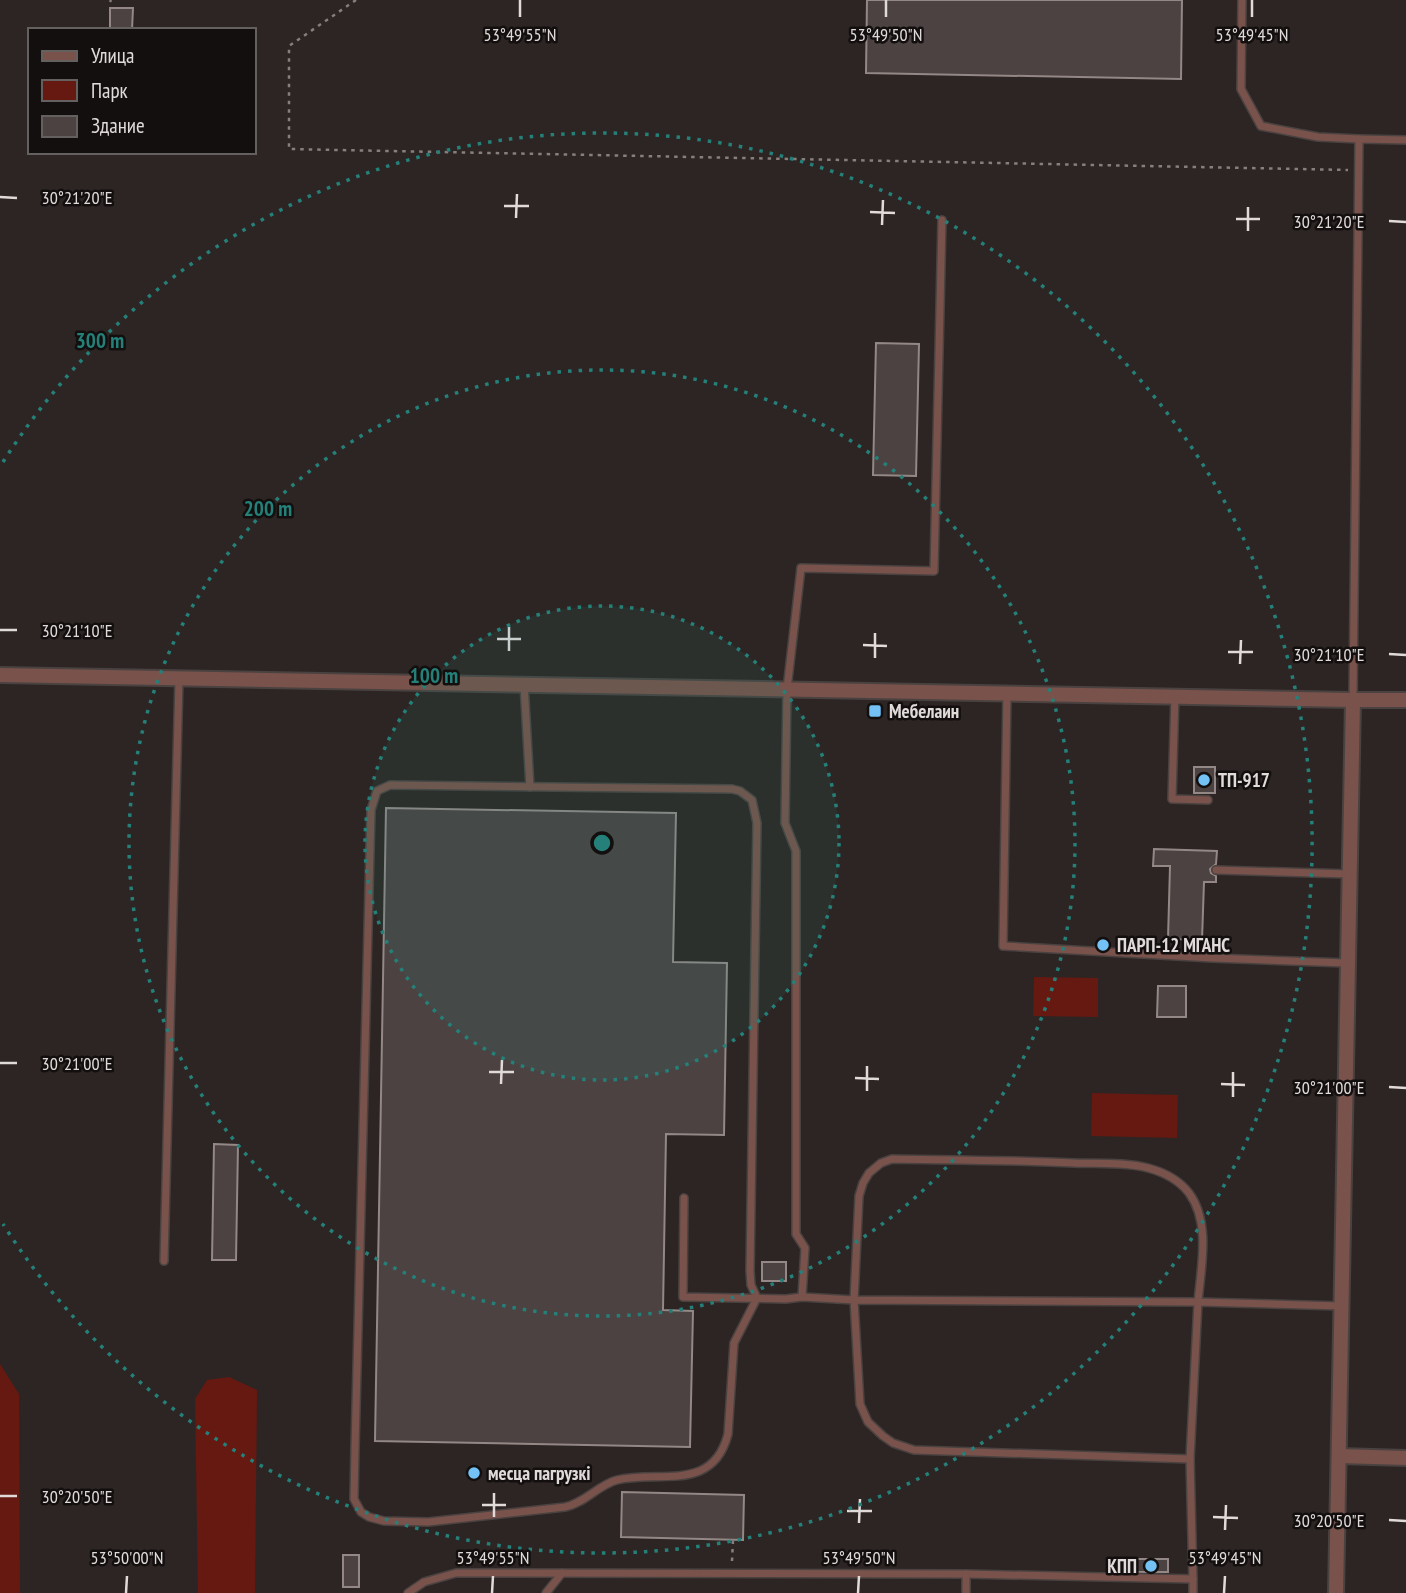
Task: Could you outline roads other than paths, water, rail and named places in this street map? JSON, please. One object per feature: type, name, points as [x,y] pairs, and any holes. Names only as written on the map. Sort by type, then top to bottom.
[{"type":"street","points":[[0,675],[1406,700]]},
{"type":"street","points":[[1336,1593],[1353,700]]},
{"type":"street","points":[[1339,1456],[1406,1458]]},
{"type":"lane","points":[[1242,0],[1241,89],[1261,126],[1318,137],[1406,140]]},
{"type":"lane","points":[[1353,700],[1359,139]]},
{"type":"lane","points":[[802,1297],[805,1248],[796,1234],[796,851],[785,823],[787,689],[801,568],[934,571],[942,220]]},
{"type":"lane","points":[[164,1261],[179,678]]},
{"type":"lane","points":[[524,683],[530,787]]},
{"type":"lane","points":[[1007,692],[1003,946],[1346,963]]},
{"type":"lane","points":[[1175,695],[1172,799],[1208,800]]},
{"type":"lane","points":[[390,785],[732,789],[740,791],[752,800],[757,823],[750,1271],[751,1284],[757,1298],[734,1343],[725,1446],[702,1470],[684,1477],[616,1480],[575,1505],[565,1507],[428,1522],[376,1519],[369,1517],[357,1506],[354,1499],[355,1447],[371,824],[377,791],[390,785]]},
{"type":"lane","points":[[1216,870],[1349,874]]},
{"type":"lane","points":[[1190,1459],[914,1450],[893,1443],[868,1422],[860,1404],[854,1300],[860,1189],[869,1173],[881,1163],[892,1159],[1131,1165],[1161,1172],[1185,1188],[1199,1214],[1202,1258],[1190,1459],[1193,1593]]},
{"type":"lane","points":[[684,1198],[683,1297],[1342,1306]]},
{"type":"lane","points":[[408,1593],[424,1582],[456,1573],[966,1574],[1193,1579]]},
{"type":"lane","points":[[546,1593],[562,1573]]},
{"type":"lane","points":[[966,1574],[966,1593]]},
{"type":"place","name":"Мебелаин","points":[[875,711]]},
{"type":"place","name":"ТП-917","points":[[1204,780]]},
{"type":"place","name":"ПАРП-12 МГАНС","points":[[1103,945]]},
{"type":"place","name":"месца пагрузкі","points":[[474,1473]]},
{"type":"place","name":"КПП","points":[[1151,1566]]}]
